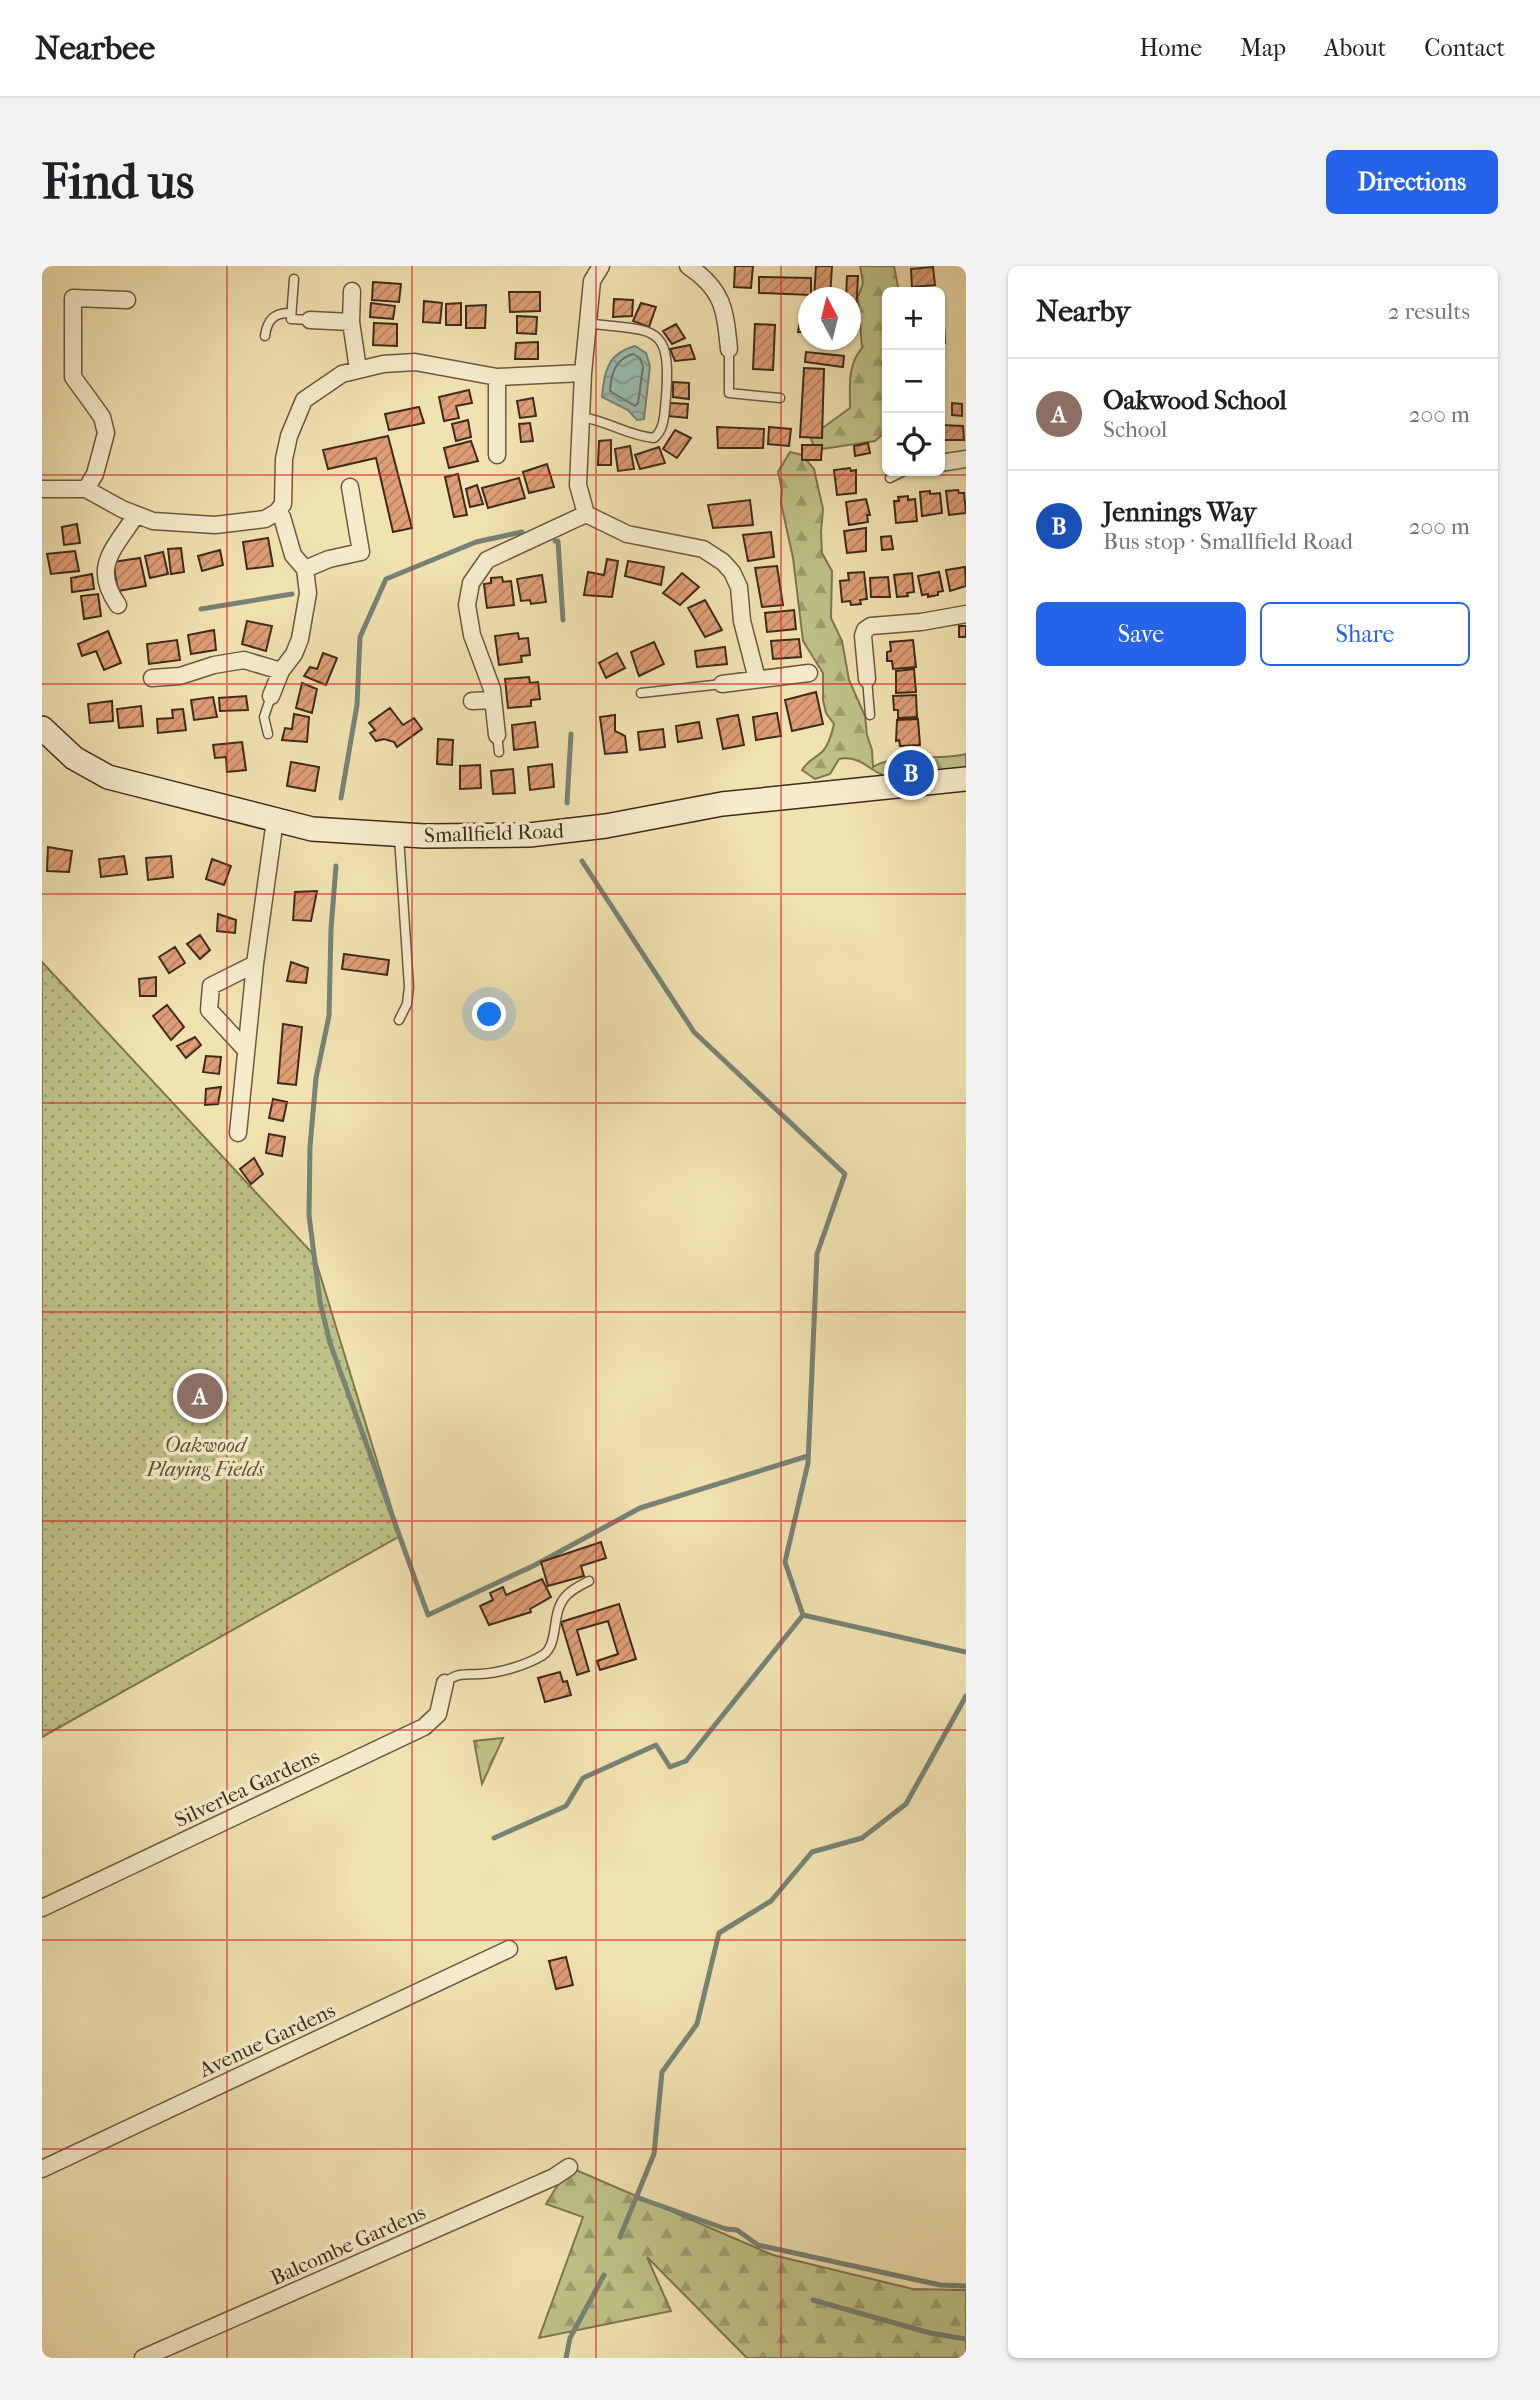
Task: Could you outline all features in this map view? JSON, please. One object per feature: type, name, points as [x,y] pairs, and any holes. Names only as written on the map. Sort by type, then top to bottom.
[{"type":"street","points":[[601,266],[592,281],[583,373],[578,485],[586,514],[627,534],[703,549],[723,562],[732,572],[739,587],[742,621],[757,679]]},
{"type":"street","points":[[688,266],[706,278],[716,292],[726,320],[729,349]]},
{"type":"street","points":[[352,291],[351,322],[358,369]]},
{"type":"street","points":[[86,489],[95,474],[106,433],[102,417],[73,377],[73,298],[127,300]]},
{"type":"street","points":[[310,320],[351,322]]},
{"type":"street","points":[[42,489],[86,489],[153,521],[215,524],[265,519],[277,512],[283,504],[284,460],[289,436],[304,400],[342,374],[358,369],[415,362],[497,377],[583,373]]},
{"type":"street","points":[[497,377],[497,455]]},
{"type":"street","points":[[945,462],[966,459]]},
{"type":"street","points":[[305,569],[329,559],[361,552],[350,488]]},
{"type":"street","points":[[271,696],[303,628],[308,593],[305,569],[293,555],[282,517],[277,512]]},
{"type":"street","points":[[118,605],[107,589],[104,572],[108,560],[136,514]]},
{"type":"street","points":[[498,744],[492,689],[472,635],[467,605],[471,583],[487,560],[586,514]]},
{"type":"street","points":[[867,679],[863,636],[865,630],[871,626],[921,622],[966,614]]},
{"type":"street","points":[[152,678],[181,684],[214,665],[244,660],[281,671]]},
{"type":"street","points":[[722,684],[809,673]]},
{"type":"street","points":[[472,701],[493,700]]},
{"type":"street","name":"Smallfield Road","points":[[42,728],[74,758],[108,777],[312,829],[398,834],[529,835],[606,826],[722,804],[966,779]]},
{"type":"street","points":[[237,1133],[255,964],[275,820]]},
{"type":"street","points":[[246,1050],[209,1010],[211,986],[255,964]]},
{"type":"street","name":"Silverlea Gardens","points":[[42,1908],[424,1727],[439,1714],[445,1683]]},
{"type":"street","name":"Avenue Gardens","points":[[42,2169],[509,1948]]},
{"type":"street","name":"Balcombe Gardens","points":[[143,2358],[541,2182],[569,2167]]},
{"type":"lane","points":[[294,279],[290,319],[310,320]]},
{"type":"lane","points":[[265,336],[266,328],[274,315],[281,312],[291,313]]},
{"type":"lane","points":[[581,417],[598,419],[638,435],[654,438],[663,424],[668,366],[666,349],[660,338],[649,332],[587,324]]},
{"type":"lane","points":[[729,349],[729,393],[780,398]]},
{"type":"lane","points":[[890,478],[894,476]]},
{"type":"lane","points":[[867,679],[870,715]]},
{"type":"lane","points":[[641,693],[722,684]]},
{"type":"lane","points":[[268,734],[264,717],[271,696]]},
{"type":"lane","points":[[398,834],[409,987],[407,1004],[399,1020]]},
{"type":"lane","points":[[445,1683],[452,1676],[464,1673],[481,1674],[512,1667],[547,1653],[558,1608],[564,1597],[589,1581]]},
{"type":"green space","points":[[860,266],[894,266],[898,287],[882,287],[882,435],[875,441],[816,450],[810,437],[850,408],[852,369],[862,348],[863,283]]},
{"type":"green space","points":[[790,452],[802,455],[814,469],[823,509],[822,553],[832,571],[831,618],[842,641],[849,680],[865,716],[873,767],[893,760],[966,754],[966,768],[918,776],[889,777],[861,762],[847,758],[839,759],[830,774],[815,779],[802,770],[825,748],[834,724],[826,713],[823,700],[823,673],[803,641],[793,558],[781,503],[782,490],[778,472]]},
{"type":"green space","name":"Oakwood Playing Fields","points":[[42,962],[314,1255],[400,1536],[42,1737]]},
{"type":"green space","points":[[503,1738],[482,1784],[474,1741]]},
{"type":"green space","points":[[569,2167],[773,2255],[913,2289],[966,2290],[966,2358],[747,2358],[647,2257],[671,2311],[539,2338],[583,2217],[546,2204]]},
{"type":"water","points":[[635,346],[646,353],[650,366],[644,419],[637,420],[628,410],[602,397],[609,364],[618,354]]},
{"type":"building","points":[[735,266],[753,266],[751,288],[734,287]]},
{"type":"building","points":[[816,266],[832,266],[831,287],[815,287]]},
{"type":"building","points":[[933,267],[935,285],[912,287],[911,269]]},
{"type":"building","points":[[847,276],[858,276],[857,287],[846,287]]},
{"type":"building","points":[[759,277],[811,278],[811,287],[798,287],[798,294],[759,293]]},
{"type":"building","points":[[373,282],[401,284],[399,302],[372,300]]},
{"type":"building","points":[[509,292],[540,292],[540,311],[510,312]]},
{"type":"building","points":[[614,299],[633,300],[632,316],[613,317]]},
{"type":"building","points":[[424,301],[442,303],[440,323],[423,322]]},
{"type":"building","points":[[371,303],[395,306],[393,319],[370,317]]},
{"type":"building","points":[[461,303],[461,325],[446,325],[446,304]]},
{"type":"building","points":[[641,303],[656,307],[649,327],[633,321]]},
{"type":"building","points":[[486,305],[485,328],[466,328],[466,306]]},
{"type":"building","points":[[517,316],[537,317],[536,334],[517,333]]},
{"type":"building","points":[[374,323],[397,324],[397,346],[373,345]]},
{"type":"building","points":[[676,324],[685,338],[672,344],[663,331]]},
{"type":"building","points":[[755,324],[775,325],[773,370],[753,369]]},
{"type":"building","points":[[538,342],[538,359],[515,359],[516,343]]},
{"type":"building","points":[[690,345],[695,359],[675,361],[670,349]]},
{"type":"building","points":[[806,352],[844,356],[843,367],[805,362]]},
{"type":"building","points":[[804,368],[824,369],[822,438],[800,437]]},
{"type":"building","points":[[673,382],[689,383],[689,399],[673,397]]},
{"type":"building","points":[[469,390],[472,403],[456,406],[459,418],[444,421],[439,397]]},
{"type":"building","points":[[533,398],[536,416],[520,418],[517,401]]},
{"type":"building","points":[[670,403],[688,404],[687,418],[669,416]]},
{"type":"building","points":[[952,403],[962,404],[962,416],[952,415]]},
{"type":"building","points":[[419,407],[424,423],[389,430],[385,414]]},
{"type":"building","points":[[468,420],[471,437],[456,441],[452,424]]},
{"type":"building","points":[[530,423],[533,441],[521,442],[519,424]]},
{"type":"building","points":[[945,425],[963,426],[964,440],[945,440]]},
{"type":"building","points":[[717,427],[764,429],[763,448],[718,448]]},
{"type":"building","points":[[769,427],[791,429],[789,446],[768,444]]},
{"type":"building","points":[[675,430],[691,438],[677,458],[663,449]]},
{"type":"building","points":[[388,436],[412,528],[393,532],[376,458],[328,469],[323,450]]},
{"type":"building","points":[[611,440],[611,465],[598,465],[599,441]]},
{"type":"building","points":[[471,441],[478,461],[449,468],[444,448]]},
{"type":"building","points":[[868,443],[870,453],[855,456],[854,446]]},
{"type":"building","points":[[802,445],[822,445],[821,460],[802,460]]},
{"type":"building","points":[[630,446],[634,469],[618,471],[615,449]]},
{"type":"building","points":[[659,447],[665,463],[640,469],[635,455]]},
{"type":"building","points":[[547,464],[554,487],[529,493],[523,472]]},
{"type":"building","points":[[850,468],[851,471],[856,470],[856,493],[837,495],[834,470]]},
{"type":"building","points":[[458,474],[467,515],[454,517],[445,477]]},
{"type":"building","points":[[519,478],[525,498],[488,508],[482,488]]},
{"type":"building","points":[[477,485],[483,504],[470,507],[466,489]]},
{"type":"building","points":[[958,490],[959,493],[964,493],[966,513],[949,515],[946,491]]},
{"type":"building","points":[[930,491],[930,494],[940,493],[942,513],[922,516],[920,492]]},
{"type":"building","points":[[908,496],[908,500],[915,499],[917,521],[896,523],[894,501],[899,501],[898,497]]},
{"type":"building","points":[[866,499],[870,515],[867,515],[868,522],[849,525],[846,502]]},
{"type":"building","points":[[750,500],[753,525],[713,528],[708,505]]},
{"type":"building","points":[[77,524],[80,543],[64,545],[62,527]]},
{"type":"building","points":[[866,528],[866,551],[847,553],[844,531]]},
{"type":"building","points":[[771,532],[774,557],[748,561],[743,535]]},
{"type":"building","points":[[891,536],[893,549],[882,550],[881,537]]},
{"type":"building","points":[[268,538],[273,566],[247,569],[243,542]]},
{"type":"building","points":[[181,548],[184,572],[171,574],[168,549]]},
{"type":"building","points":[[220,550],[223,565],[202,571],[198,556]]},
{"type":"building","points":[[75,551],[79,571],[51,574],[47,554]]},
{"type":"building","points":[[163,552],[168,574],[150,578],[145,556]]},
{"type":"building","points":[[140,558],[146,586],[118,591],[113,562]]},
{"type":"building","points":[[607,559],[618,561],[612,597],[584,595],[588,572],[604,575]]},
{"type":"building","points":[[628,561],[664,567],[661,585],[625,576]]},
{"type":"building","points":[[777,566],[783,605],[762,607],[755,568]]},
{"type":"building","points":[[965,567],[966,586],[950,591],[946,570]]},
{"type":"building","points":[[864,572],[867,599],[860,600],[861,604],[842,602],[840,581],[849,580],[848,573]]},
{"type":"building","points":[[939,572],[943,591],[928,597],[928,594],[922,595],[918,576]]},
{"type":"building","points":[[682,573],[699,587],[680,605],[663,593]]},
{"type":"building","points":[[912,573],[914,592],[907,593],[908,596],[897,597],[894,575]]},
{"type":"building","points":[[92,574],[94,589],[72,592],[71,578]]},
{"type":"building","points":[[542,575],[546,602],[531,604],[530,600],[521,601],[517,579]]},
{"type":"building","points":[[502,577],[503,582],[511,581],[514,605],[487,608],[484,584],[491,583],[491,578]]},
{"type":"building","points":[[888,577],[890,597],[871,597],[870,578]]},
{"type":"building","points":[[98,594],[101,616],[84,619],[81,596]]},
{"type":"building","points":[[705,600],[722,630],[705,637],[688,608]]},
{"type":"building","points":[[794,610],[796,629],[767,632],[765,613]]},
{"type":"building","points":[[247,621],[272,626],[266,651],[242,644]]},
{"type":"building","points":[[959,626],[966,626],[966,637],[959,637]]},
{"type":"building","points":[[214,630],[216,650],[191,654],[188,635]]},
{"type":"building","points":[[108,631],[121,663],[104,670],[96,651],[82,656],[78,644]]},
{"type":"building","points":[[518,633],[519,639],[528,638],[530,655],[521,656],[522,662],[499,665],[495,636]]},
{"type":"building","points":[[799,639],[801,657],[773,659],[771,641]]},
{"type":"building","points":[[177,640],[180,660],[149,664],[147,644]]},
{"type":"building","points":[[913,640],[916,667],[893,669],[892,661],[887,661],[887,652],[891,651],[890,642]]},
{"type":"building","points":[[654,642],[664,664],[639,676],[631,652]]},
{"type":"building","points":[[725,647],[727,664],[697,667],[695,651]]},
{"type":"building","points":[[323,653],[337,658],[326,685],[304,676],[310,667],[317,669]]},
{"type":"building","points":[[617,653],[625,668],[606,678],[599,663]]},
{"type":"building","points":[[914,669],[916,692],[896,693],[896,671]]},
{"type":"building","points":[[529,677],[530,683],[538,682],[540,699],[531,700],[531,706],[508,708],[505,679]]},
{"type":"building","points":[[302,683],[317,689],[312,713],[296,708]]},
{"type":"building","points":[[816,692],[823,724],[792,731],[785,700]]},
{"type":"building","points":[[916,695],[917,717],[898,718],[898,710],[894,710],[893,696]]},
{"type":"building","points":[[246,696],[248,710],[220,711],[219,698]]},
{"type":"building","points":[[213,697],[217,717],[194,720],[191,700]]},
{"type":"building","points":[[112,701],[113,721],[90,723],[88,704]]},
{"type":"building","points":[[141,706],[143,726],[119,728],[117,709]]},
{"type":"building","points":[[390,708],[403,725],[414,718],[422,729],[397,747],[394,742],[384,739],[376,741],[370,733],[375,730],[369,723]]},
{"type":"building","points":[[183,709],[186,730],[158,733],[157,719],[173,718],[172,710]]},
{"type":"building","points":[[777,713],[781,736],[756,740],[753,717]]},
{"type":"building","points":[[294,714],[309,717],[307,742],[282,740],[285,728],[292,729]]},
{"type":"building","points":[[615,715],[615,731],[625,736],[627,752],[605,754],[600,717]]},
{"type":"building","points":[[738,715],[744,745],[723,749],[717,719]]},
{"type":"building","points":[[918,719],[920,745],[900,746],[899,740],[896,741],[897,720]]},
{"type":"building","points":[[535,722],[538,747],[514,750],[512,725]]},
{"type":"building","points":[[699,722],[702,738],[678,742],[676,726]]},
{"type":"building","points":[[663,729],[665,747],[640,750],[638,732]]},
{"type":"building","points":[[438,739],[453,740],[452,765],[437,764]]},
{"type":"building","points":[[242,742],[246,770],[227,772],[226,757],[215,758],[213,745]]},
{"type":"building","points":[[291,762],[319,767],[315,791],[287,786]]},
{"type":"building","points":[[552,764],[554,787],[530,790],[528,767]]},
{"type":"building","points":[[480,765],[481,788],[460,789],[460,766]]},
{"type":"building","points":[[513,769],[515,793],[493,794],[491,771]]},
{"type":"building","points":[[48,847],[72,851],[69,872],[47,871]]},
{"type":"building","points":[[124,856],[127,874],[101,877],[99,859]]},
{"type":"building","points":[[171,856],[173,877],[148,880],[146,858]]},
{"type":"building","points":[[212,859],[231,866],[224,885],[206,879]]},
{"type":"building","points":[[317,891],[311,921],[293,920],[295,892]]},
{"type":"building","points":[[218,914],[236,920],[235,933],[217,931]]},
{"type":"building","points":[[200,935],[210,950],[200,959],[187,944]]},
{"type":"building","points":[[175,947],[185,963],[169,973],[159,957]]},
{"type":"building","points":[[344,954],[389,960],[387,975],[342,969]]},
{"type":"building","points":[[291,962],[308,968],[306,983],[287,981]]},
{"type":"building","points":[[156,977],[156,996],[140,996],[139,979]]},
{"type":"building","points":[[167,1005],[184,1027],[171,1040],[153,1016]]},
{"type":"building","points":[[283,1024],[302,1027],[296,1085],[278,1083]]},
{"type":"building","points":[[195,1037],[201,1045],[186,1058],[177,1046]]},
{"type":"building","points":[[206,1056],[221,1057],[219,1074],[203,1072]]},
{"type":"building","points":[[221,1087],[218,1104],[205,1105],[206,1089]]},
{"type":"building","points":[[273,1099],[287,1102],[283,1121],[269,1118]]},
{"type":"building","points":[[269,1134],[285,1137],[282,1156],[266,1153]]},
{"type":"building","points":[[254,1158],[263,1174],[251,1184],[240,1169]]},
{"type":"building","points":[[601,1542],[606,1558],[581,1566],[584,1576],[548,1586],[541,1562]]},
{"type":"building","points":[[542,1579],[551,1597],[530,1609],[531,1612],[489,1625],[480,1606],[493,1600],[490,1593],[503,1587],[506,1595]]},
{"type":"building","points":[[619,1604],[636,1659],[600,1670],[597,1661],[618,1654],[608,1621],[577,1630],[589,1671],[577,1675],[561,1622]]},
{"type":"building","points":[[560,1672],[563,1682],[567,1681],[571,1695],[545,1702],[538,1678]]},
{"type":"building","points":[[566,1957],[573,1985],[556,1989],[549,1961]]},
{"type":"waterway","points":[[341,798],[357,705],[360,637],[386,579],[476,542],[522,532]]},
{"type":"waterway","points":[[555,541],[558,541],[563,620]]},
{"type":"waterway","points":[[201,609],[292,594]]},
{"type":"waterway","points":[[567,803],[571,734]]},
{"type":"waterway","points":[[582,861],[694,1032],[845,1174],[817,1254],[808,1463],[785,1562],[803,1615]]},
{"type":"waterway","points":[[336,866],[329,1016],[316,1078],[310,1147],[309,1215],[320,1302],[330,1343],[428,1615],[535,1565],[640,1508],[808,1456]]},
{"type":"waterway","points":[[494,1838],[566,1806],[583,1778],[656,1745],[670,1767],[686,1761],[803,1615],[966,1652]]},
{"type":"waterway","points":[[620,2237],[654,2154],[662,2072],[697,2024],[719,1933],[771,1901],[812,1852],[862,1838],[906,1804],[966,1696]]},
{"type":"waterway","points":[[636,2197],[726,2229],[737,2230],[758,2245],[940,2285],[966,2286]]},
{"type":"waterway","points":[[566,2358],[570,2338],[604,2275]]},
{"type":"waterway","points":[[813,2300],[930,2333],[966,2339]]},
{"type":"place","name":"Jennings Way","points":[[911,773]]},
{"type":"place","name":"Oakwood School","points":[[200,1396]]}]
